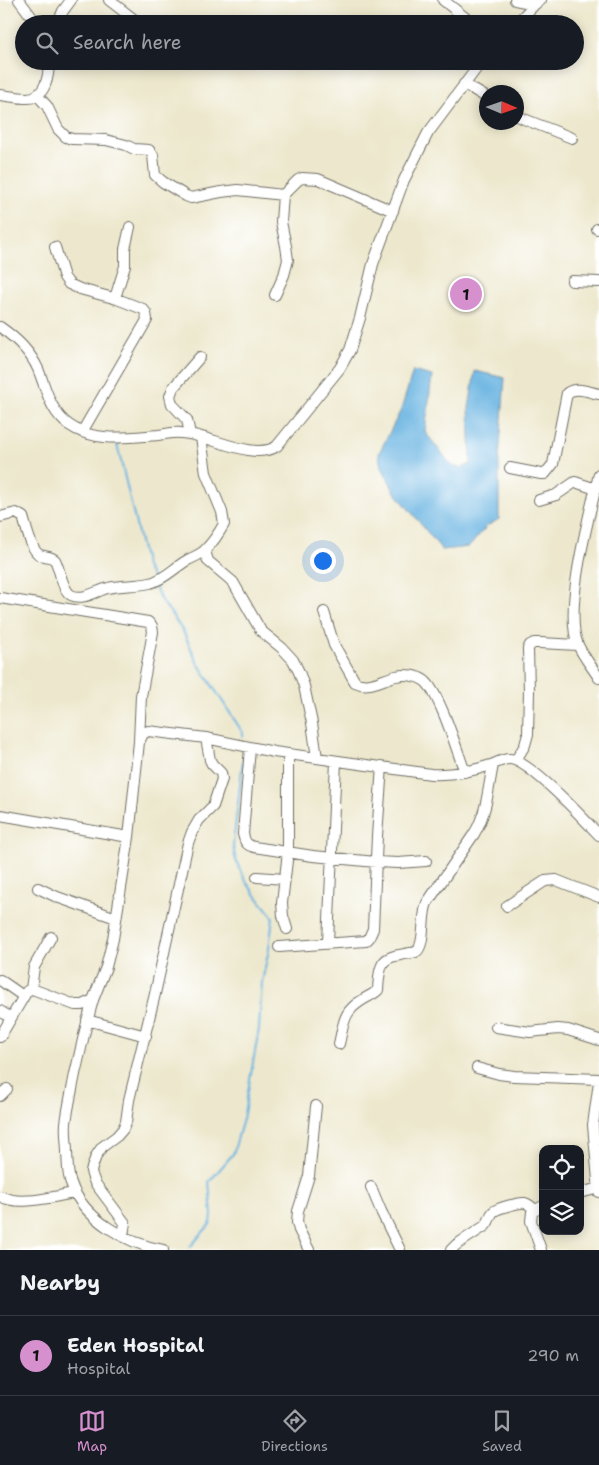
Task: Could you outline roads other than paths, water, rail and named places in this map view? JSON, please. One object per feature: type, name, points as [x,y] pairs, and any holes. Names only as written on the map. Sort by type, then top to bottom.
[{"type":"street","points":[[20,0],[30,15]]},
{"type":"street","points":[[62,15],[71,0]]},
{"type":"street","points":[[109,0],[128,15]]},
{"type":"street","points":[[443,0],[462,15]]},
{"type":"street","points":[[515,0],[538,2]]},
{"type":"street","points":[[525,15],[538,2]]},
{"type":"street","points":[[0,95],[27,98],[37,95],[44,87],[48,70]]},
{"type":"street","points":[[0,327],[23,346],[31,356],[38,368],[47,395],[63,420],[69,426],[82,432],[112,437],[181,433],[246,450],[273,449],[340,368],[350,350],[373,264],[404,180],[428,132],[475,70]]},
{"type":"street","points":[[464,84],[479,93]]},
{"type":"street","points":[[37,95],[47,106],[58,129],[66,137],[72,139],[106,140],[134,149],[148,150],[153,155],[155,176],[186,196],[191,198],[238,190],[283,196]]},
{"type":"street","points":[[524,119],[572,138]]},
{"type":"street","points":[[275,295],[288,260],[281,222],[283,196],[298,180],[302,178],[318,179],[393,211]]},
{"type":"street","points":[[115,298],[125,266],[125,248],[130,227]]},
{"type":"street","points":[[55,247],[64,277],[69,284],[80,289],[115,298],[143,309],[146,313],[147,320],[82,432]]},
{"type":"street","points":[[572,281],[599,282]]},
{"type":"street","points":[[190,434],[187,420],[172,404],[170,396],[173,388],[200,357]]},
{"type":"street","points":[[510,468],[546,474],[553,464],[567,393],[577,389],[599,394]]},
{"type":"street","points":[[0,517],[16,513],[23,517],[34,549],[40,555],[56,560],[67,592],[71,595],[80,597],[110,588],[153,582],[166,576],[186,561],[205,551],[224,524],[206,473],[201,437]]},
{"type":"street","points":[[599,474],[581,555],[573,620],[578,645],[599,678]]},
{"type":"street","points":[[539,500],[556,495],[575,482],[596,489]]},
{"type":"street","points":[[205,551],[208,561],[233,582],[261,631],[282,648],[293,660],[299,672],[312,723],[317,758]]},
{"type":"street","points":[[0,598],[148,622],[152,626],[153,632],[141,696],[139,742],[129,837],[113,939],[106,967],[87,1020],[66,1123],[68,1170],[71,1183],[86,1208],[97,1220],[142,1248],[163,1250]]},
{"type":"street","points":[[324,612],[334,645],[355,682],[361,685],[368,684],[404,675],[423,680],[431,687],[465,772]]},
{"type":"street","points":[[516,760],[528,734],[528,649],[530,645],[540,643],[578,645]]},
{"type":"street","points":[[139,742],[143,734],[148,731],[206,738],[288,754],[449,775],[493,765],[505,760],[516,760],[537,775],[599,835]]},
{"type":"street","points":[[123,1235],[124,1219],[98,1188],[92,1171],[96,1156],[102,1147],[123,1130],[126,1122],[128,1106],[146,1036],[188,843],[199,820],[213,806],[222,779],[221,772],[210,760],[206,738]]},
{"type":"street","points":[[250,748],[244,834],[244,842],[247,845],[288,852],[376,862],[426,861]]},
{"type":"street","points":[[287,929],[282,916],[282,903],[288,852],[288,754]]},
{"type":"street","points":[[328,942],[336,761]]},
{"type":"street","points":[[340,1044],[348,1012],[378,990],[380,971],[386,959],[391,956],[419,950],[422,943],[424,909],[481,823],[489,793],[493,765]]},
{"type":"street","points":[[279,947],[328,942],[366,941],[371,935],[373,929],[382,766]]},
{"type":"street","points":[[0,815],[129,837]]},
{"type":"street","points":[[257,877],[285,879]]},
{"type":"street","points":[[507,906],[545,881],[551,880],[556,880],[599,897]]},
{"type":"street","points":[[38,888],[57,897],[116,918]]},
{"type":"street","points":[[0,1037],[27,992],[34,967],[51,937]]},
{"type":"street","points":[[0,980],[27,992],[74,1006],[93,1000]]},
{"type":"street","points":[[0,1011],[11,1018]]},
{"type":"street","points":[[87,1020],[146,1036]]},
{"type":"street","points":[[496,1027],[530,1032],[558,1029],[568,1030],[599,1040]]},
{"type":"street","points":[[477,1068],[514,1076],[599,1080],[593,1124],[599,1192]]},
{"type":"street","points":[[309,1250],[297,1222],[298,1211],[309,1176],[316,1106]]},
{"type":"street","points":[[371,1187],[400,1250]]},
{"type":"street","points":[[584,1192],[599,1188]]},
{"type":"street","points":[[0,1196],[11,1200],[21,1200],[76,1193]]},
{"type":"street","points":[[451,1250],[485,1226],[493,1212],[498,1209],[525,1203],[539,1208]]},
{"type":"street","points":[[539,1208],[532,1212],[531,1222],[541,1250]]},
{"type":"water","points":[[413,371],[432,376],[425,432],[452,466],[461,468],[471,464],[469,408],[475,371],[505,378],[499,460],[499,519],[486,527],[469,547],[442,550],[394,491],[380,463],[379,453],[401,410]]},
{"type":"waterway","points":[[117,444],[146,567],[153,579]]},
{"type":"waterway","points":[[155,586],[160,599],[184,633],[197,662],[243,733],[243,736]]},
{"type":"waterway","points":[[190,1247],[211,1223],[209,1182],[233,1154],[243,1119],[259,1029],[262,982],[273,917],[247,883],[238,865],[233,845],[244,752]]},
{"type":"place","name":"Eden Hospital","points":[[466,294]]}]
